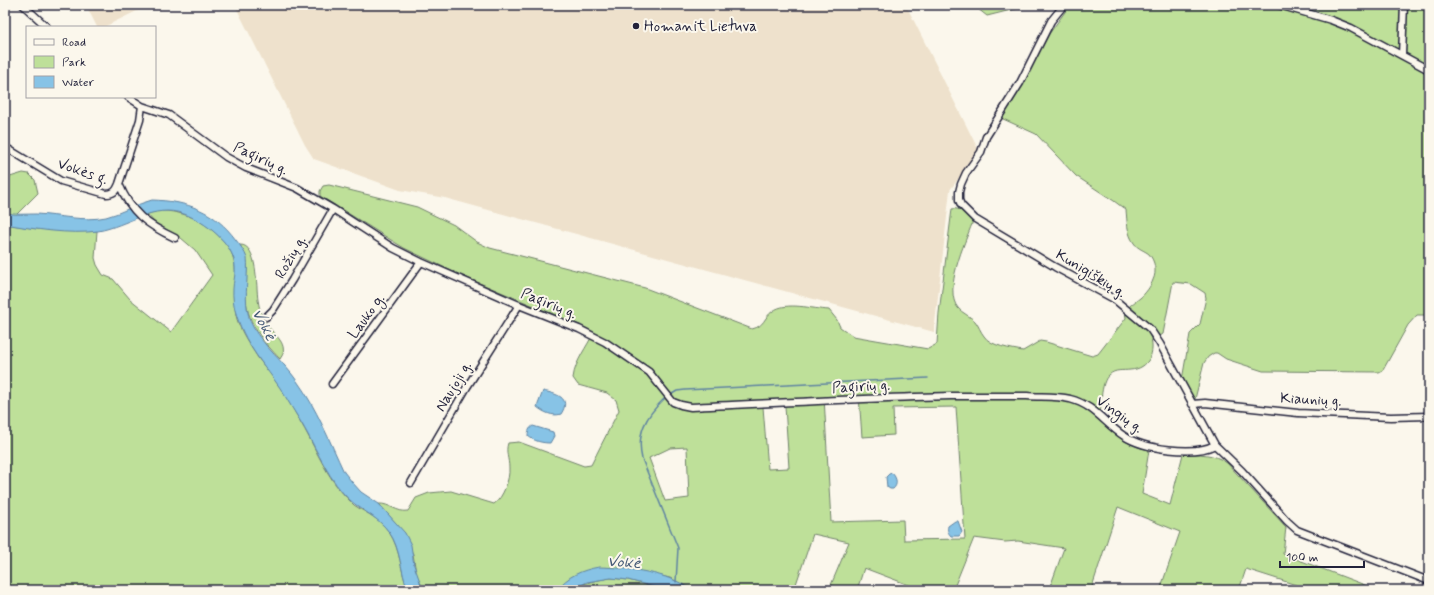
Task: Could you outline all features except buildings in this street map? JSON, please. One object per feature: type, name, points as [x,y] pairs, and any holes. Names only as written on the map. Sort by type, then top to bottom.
[{"type":"street","points":[[23,5],[45,26]]},
{"type":"street","name":"Kunigiškių g.","points":[[1064,5],[1051,21],[1020,82],[986,137],[981,152],[960,184],[959,192],[961,205],[975,219],[1114,299],[1150,329],[1160,344],[1215,445],[1242,471],[1297,530],[1429,581]]},
{"type":"street","points":[[1279,5],[1344,25],[1429,70]]},
{"type":"street","points":[[1402,56],[1404,5]]},
{"type":"street","name":"Pagirių g.","points":[[130,98],[142,106],[169,115],[226,157],[246,168],[297,188],[333,209],[393,248],[421,262],[519,305],[579,329],[605,342],[649,372],[673,402],[691,407],[894,397],[986,395]]},
{"type":"street","name":"Vokės g.","points":[[5,147],[61,181],[106,194],[113,193],[119,184],[140,120],[142,106]]},
{"type":"street","points":[[119,184],[130,206],[140,218],[163,233],[175,238]]},
{"type":"street","name":"Rožių g.","points":[[266,317],[273,310],[292,280],[333,209]]},
{"type":"street","name":"Lauko g.","points":[[332,384],[421,262]]},
{"type":"street","name":"Naujoji g.","points":[[411,482],[467,387],[519,305]]},
{"type":"street","name":"Vingių g.","points":[[986,395],[1054,397],[1069,399],[1089,406],[1125,437],[1139,444],[1152,447],[1188,450],[1215,445]]},
{"type":"street","name":"Kiaunių g.","points":[[1192,404],[1205,403],[1298,413],[1391,417],[1429,416]]},
{"type":"shaded area","points":[[86,5],[149,5],[106,26],[96,26]]},
{"type":"shaded area","points":[[235,5],[906,5],[979,151],[950,190],[934,332],[445,198],[400,190],[314,159],[305,145]]},
{"type":"green space","points":[[973,5],[1031,5],[987,16]]},
{"type":"green space","points":[[1070,5],[1268,5],[1337,24],[1429,72],[1429,315],[1417,315],[1408,325],[1383,370],[1379,372],[1263,371],[1226,359],[1217,353],[1214,353],[1208,357],[1204,363],[1195,399],[1192,397],[1182,380],[1190,334],[1200,324],[1206,298],[1205,293],[1191,284],[1173,282],[1163,334],[1160,336],[1157,334],[1150,336],[1152,348],[1149,359],[1142,367],[1137,369],[1116,371],[1111,373],[1106,378],[1102,389],[1100,420],[1122,439],[1140,448],[1149,450],[1142,494],[1170,505],[1183,454],[1217,457],[1227,463],[1286,527],[1283,554],[1378,590],[1312,590],[1246,569],[1239,590],[1160,590],[1180,532],[1118,507],[1091,590],[1049,590],[1064,548],[1018,541],[1005,542],[974,538],[953,590],[922,590],[864,568],[857,590],[844,590],[831,585],[849,542],[813,534],[794,590],[693,590],[670,578],[625,568],[560,586],[557,590],[423,590],[416,573],[413,554],[399,527],[379,504],[386,505],[400,511],[408,511],[416,498],[429,493],[451,491],[494,504],[503,493],[508,477],[508,443],[519,442],[584,466],[591,465],[619,410],[616,400],[607,393],[578,385],[573,378],[576,366],[594,332],[458,274],[404,248],[320,196],[320,191],[323,186],[329,185],[417,207],[454,225],[477,242],[490,248],[645,288],[752,329],[762,324],[773,311],[778,308],[785,306],[808,307],[829,310],[837,320],[840,327],[853,336],[928,349],[937,344],[939,313],[952,209],[958,209],[972,219],[972,224],[954,278],[954,300],[958,308],[975,321],[987,339],[996,345],[1023,351],[1040,341],[1092,356],[1098,354],[1126,318],[1125,312],[1128,308],[1148,290],[1155,274],[1155,267],[1149,254],[1137,247],[1134,243],[1128,227],[1126,210],[1076,176],[1036,134],[1001,118],[1025,79],[1049,34]],"holes":[[[859,396],[862,437],[894,435],[893,408],[956,407],[965,539],[904,540],[903,520],[831,522],[824,397]],[[785,406],[789,468],[768,469],[763,407]],[[687,447],[689,498],[665,501],[649,458],[670,448]]]},
{"type":"green space","points":[[1285,5],[1429,5],[1429,67],[1370,36]]},
{"type":"green space","points":[[23,173],[29,174],[35,180],[38,193],[16,215],[5,213],[5,177]]},
{"type":"green space","points":[[158,211],[178,213],[196,219],[212,230],[226,244],[234,261],[236,278],[236,315],[243,333],[258,358],[282,390],[333,481],[354,505],[382,523],[389,532],[396,546],[408,590],[5,590],[5,224],[38,229],[97,231],[95,258],[103,275],[113,279],[130,299],[171,332],[212,275],[195,250],[181,238],[154,222],[147,214]]},
{"type":"green space","points":[[240,245],[246,247],[250,251],[253,259],[259,306],[266,323],[281,341],[283,354],[280,359],[257,332],[250,317],[246,299],[247,266],[244,252]]},
{"type":"green space","points":[[611,578],[628,580],[665,590],[572,590],[586,583]]},
{"type":"water","points":[[152,200],[188,205],[209,215],[228,230],[241,246],[247,258],[247,304],[250,321],[253,327],[263,341],[292,374],[304,391],[344,472],[361,492],[379,504],[405,533],[411,545],[414,565],[423,590],[408,590],[396,546],[389,532],[379,521],[348,499],[330,476],[277,383],[246,338],[234,306],[234,258],[230,250],[217,234],[192,217],[173,211],[151,213],[120,225],[98,231],[87,232],[52,231],[5,224],[5,213],[36,214],[89,219],[106,217]]},
{"type":"water","points":[[543,391],[553,393],[564,400],[565,404],[561,414],[548,414],[537,407]]},
{"type":"water","points":[[533,426],[553,432],[554,436],[550,443],[544,443],[528,436],[529,430]]},
{"type":"water","points":[[892,473],[896,479],[896,483],[893,489],[890,489],[887,487],[886,477]]},
{"type":"water","points":[[955,521],[958,521],[962,532],[959,536],[951,536],[948,531],[948,526]]},
{"type":"water","points":[[599,567],[623,568],[648,572],[671,579],[693,590],[665,590],[628,580],[611,578],[587,582],[572,590],[557,590],[565,581],[575,574]]},
{"type":"waterway","points":[[672,394],[677,391],[685,390],[928,378]]},
{"type":"waterway","points":[[664,399],[652,412],[644,426],[640,441],[640,450],[642,459],[678,548],[676,582]]},
{"type":"place","name":"Homanit Lietuva","points":[[636,26]]},
{"type":"water label","name":"Vokė","points":[[265,324]]},
{"type":"water label","name":"Vokė","points":[[624,561]]}]
